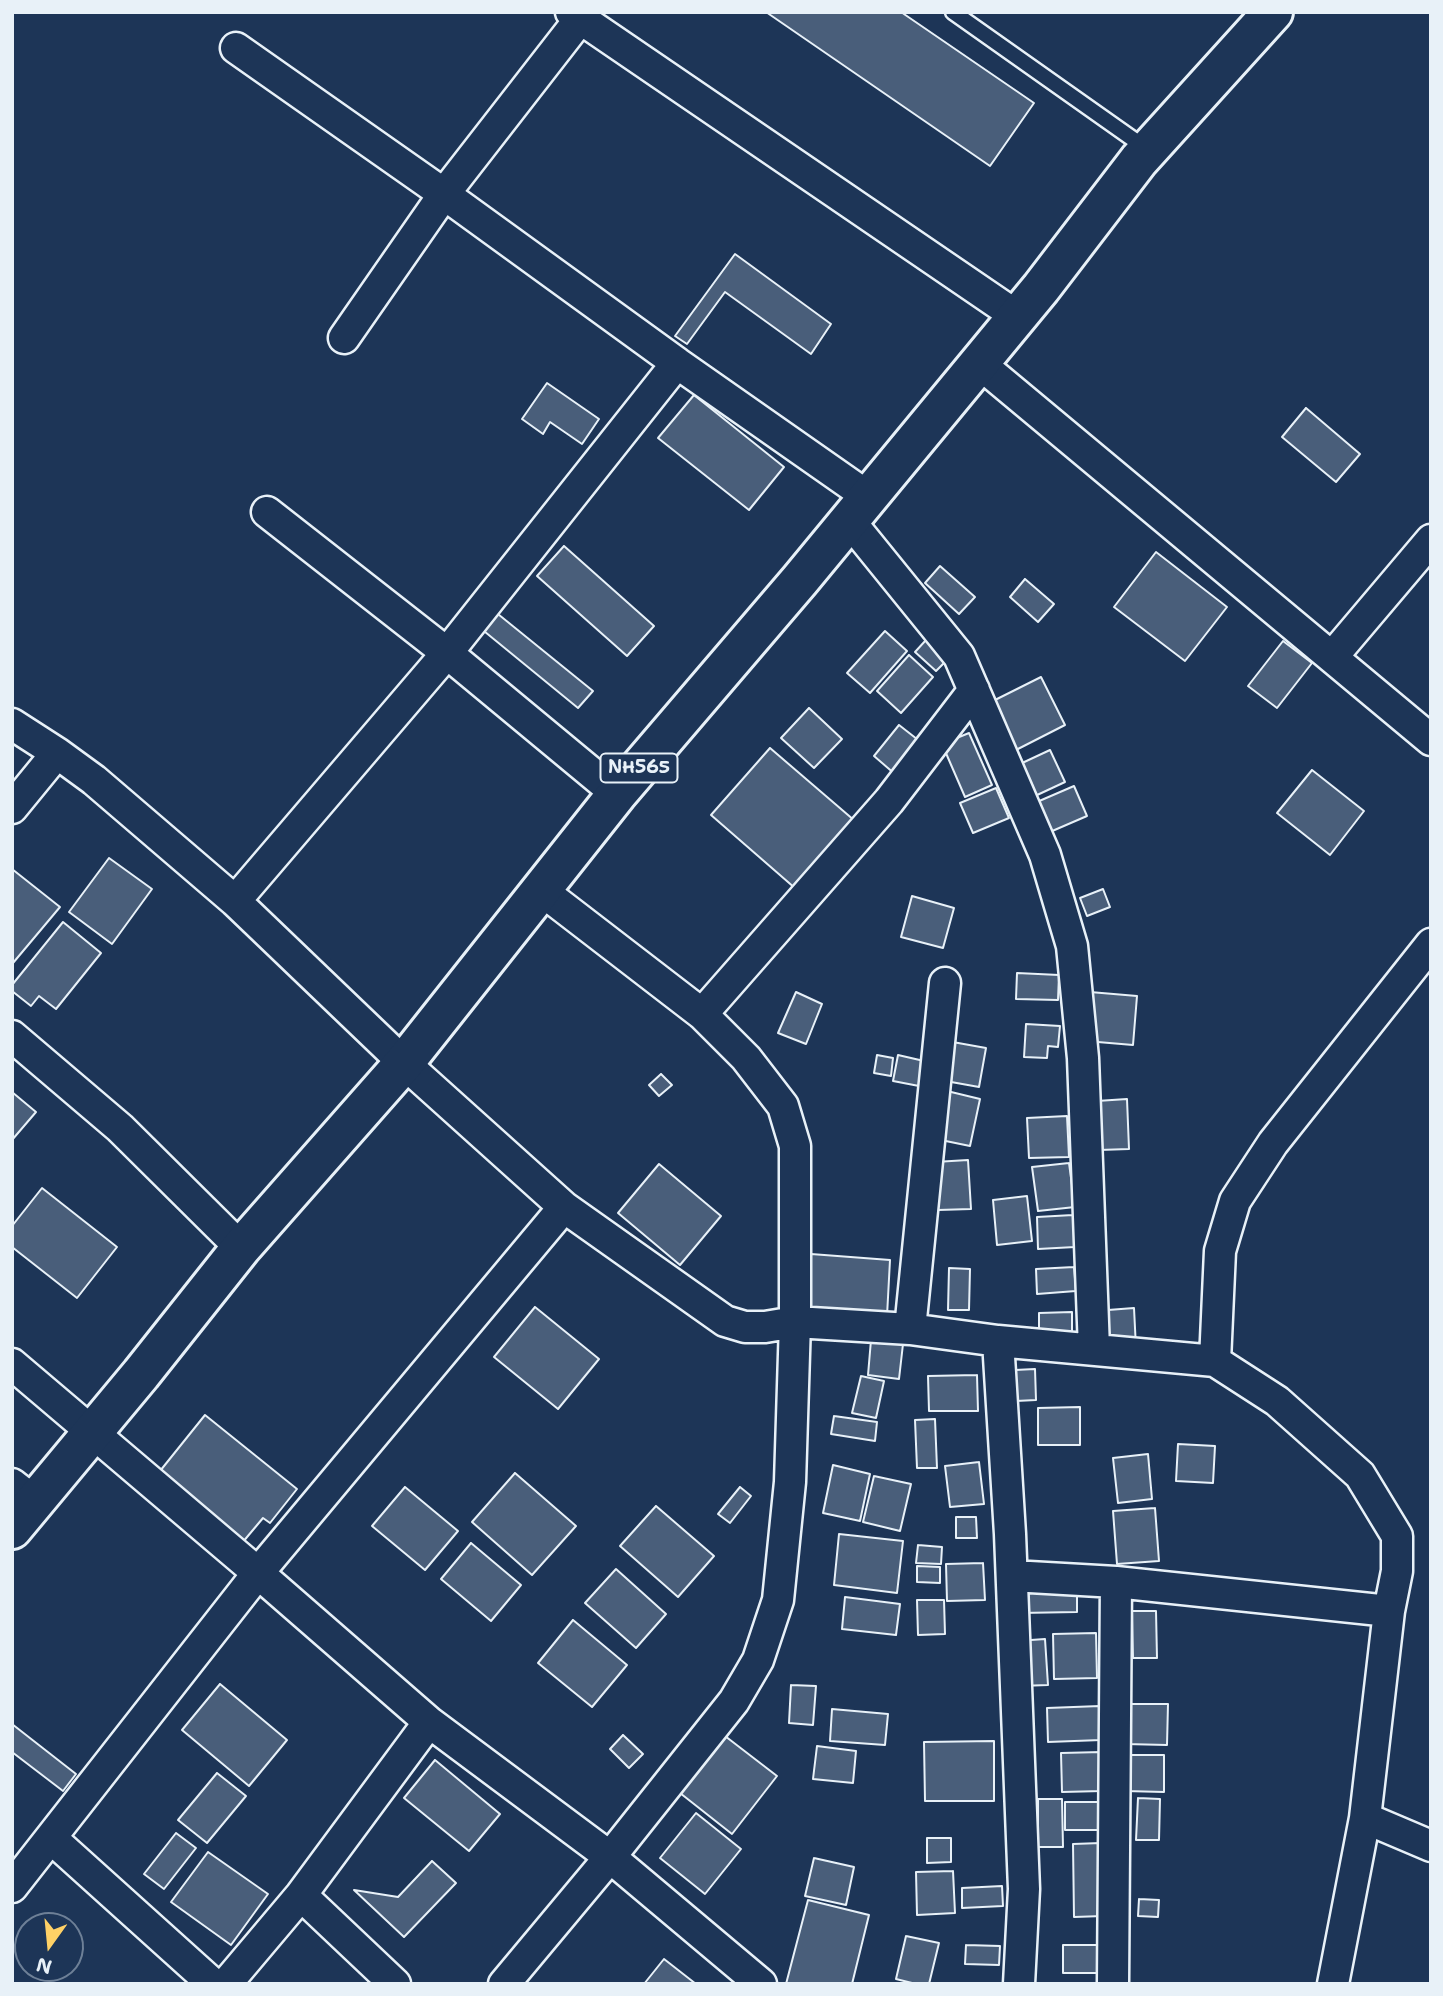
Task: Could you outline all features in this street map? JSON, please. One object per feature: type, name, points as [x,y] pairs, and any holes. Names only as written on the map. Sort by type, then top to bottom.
[{"type":"highway","name":"NH565","points":[[20,1505],[93,1432],[242,1248],[404,1063],[617,794],[800,580],[1018,317],[1148,150],[1273,12]]},
{"type":"street","points":[[344,338],[444,194],[576,15],[1018,317]]},
{"type":"street","points":[[236,48],[677,363],[857,508],[959,656],[1045,855],[1072,946],[1083,1058],[1094,1349]]},
{"type":"street","points":[[235,901],[447,653],[677,363]]},
{"type":"street","points":[[979,363],[1431,740]]},
{"type":"street","points":[[267,512],[447,653],[617,794]]},
{"type":"street","points":[[1332,657],[1431,540]]},
{"type":"street","points":[[702,1014],[888,801],[974,690]]},
{"type":"street","points":[[12,724],[94,780],[235,901],[404,1063],[564,1207],[725,1321],[745,1327],[795,1322],[910,1329],[998,1341],[1215,1361],[1277,1401],[1360,1475],[1397,1536],[1397,1571],[1365,1818],[1333,1984]]},
{"type":"street","points":[[12,808],[57,753]]},
{"type":"street","points":[[504,1984],[610,1857],[734,1701],[758,1660],[778,1600],[790,1482],[795,1322],[795,1146],[783,1106],[746,1058],[702,1014],[541,890]]},
{"type":"street","points":[[1215,1361],[1220,1251],[1235,1201],[1273,1143],[1431,944]]},
{"type":"street","points":[[910,1329],[945,983]]},
{"type":"street","points":[[12,1036],[120,1128],[242,1248]]},
{"type":"street","points":[[12,1887],[258,1573],[564,1207]]},
{"type":"street","points":[[998,1341],[1012,1576],[1024,1889],[1018,1984]]},
{"type":"street","points":[[12,1364],[429,1722],[610,1857],[761,1984]]},
{"type":"street","points":[[1012,1576],[1116,1582],[1390,1611]]},
{"type":"street","points":[[1114,1984],[1116,1582]]},
{"type":"street","points":[[226,1984],[301,1895],[429,1722]]},
{"type":"street","points":[[1365,1818],[1431,1846]]},
{"type":"street","points":[[51,1838],[214,1984]]},
{"type":"street","points":[[301,1895],[395,1984]]},
{"type":"lane","points":[[953,12],[1148,150]]},
{"type":"building","points":[[766,12],[901,12],[1034,103],[990,166]]},
{"type":"building","points":[[735,254],[831,324],[811,354],[725,292],[687,344],[675,336]]},
{"type":"building","points":[[547,383],[599,419],[582,444],[550,422],[543,434],[522,419]]},
{"type":"building","points":[[694,395],[784,467],[749,510],[658,438]]},
{"type":"building","points":[[1306,408],[1360,454],[1336,482],[1282,437]]},
{"type":"building","points":[[564,546],[654,626],[627,656],[537,576]]},
{"type":"building","points":[[1156,552],[1227,607],[1185,661],[1114,607]]},
{"type":"building","points":[[940,566],[975,597],[959,614],[925,583]]},
{"type":"building","points":[[1025,579],[1054,604],[1038,622],[1010,597]]},
{"type":"building","points":[[493,610],[593,691],[578,708],[479,627]]},
{"type":"building","points":[[885,631],[907,651],[870,693],[847,673]]},
{"type":"building","points":[[926,640],[947,660],[936,671],[915,652]]},
{"type":"building","points":[[1283,641],[1312,663],[1277,708],[1248,686]]},
{"type":"building","points":[[909,655],[933,677],[901,713],[877,691]]},
{"type":"building","points":[[1041,677],[1065,725],[1014,751],[989,703]]},
{"type":"building","points":[[809,708],[842,739],[814,768],[781,738]]},
{"type":"building","points":[[899,725],[922,743],[896,775],[874,756]]},
{"type":"building","points":[[969,733],[992,785],[965,797],[942,744]]},
{"type":"building","points":[[770,748],[855,821],[796,889],[711,815]]},
{"type":"building","points":[[1050,750],[1065,782],[1035,796],[1020,764]]},
{"type":"building","points":[[1312,770],[1364,811],[1330,855],[1277,813]]},
{"type":"building","points":[[1074,786],[1087,816],[1043,835],[1030,805]]},
{"type":"building","points":[[996,788],[1009,818],[973,833],[960,803]]},
{"type":"building","points":[[109,858],[152,889],[112,944],[69,912]]},
{"type":"building","points":[[12,869],[60,907],[13,963],[12,962]]},
{"type":"building","points":[[1103,889],[1110,907],[1087,916],[1080,898]]},
{"type":"building","points":[[912,896],[954,908],[943,948],[901,937]]},
{"type":"building","points":[[63,922],[101,953],[56,1009],[39,996],[31,1006],[12,991],[12,985]]},
{"type":"building","points":[[1017,973],[1059,975],[1058,1000],[1016,999]]},
{"type":"building","points":[[796,992],[822,1004],[806,1044],[778,1033]]},
{"type":"building","points":[[1090,992],[1137,996],[1133,1045],[1086,1041]]},
{"type":"building","points":[[1026,1024],[1060,1026],[1058,1047],[1048,1046],[1047,1058],[1024,1057]]},
{"type":"building","points":[[947,1041],[986,1048],[979,1087],[940,1080]]},
{"type":"building","points":[[877,1055],[893,1058],[891,1076],[874,1073]]},
{"type":"building","points":[[898,1055],[924,1061],[919,1086],[893,1081]]},
{"type":"building","points":[[661,1074],[672,1085],[659,1096],[649,1085]]},
{"type":"building","points":[[947,1091],[980,1099],[970,1146],[936,1139]]},
{"type":"building","points":[[12,1092],[36,1112],[12,1140]]},
{"type":"building","points":[[1127,1099],[1129,1149],[1099,1150],[1097,1101]]},
{"type":"building","points":[[1067,1116],[1069,1157],[1029,1158],[1027,1118]]},
{"type":"building","points":[[968,1160],[971,1209],[938,1210],[935,1162]]},
{"type":"building","points":[[1069,1163],[1075,1207],[1038,1211],[1032,1167]]},
{"type":"building","points":[[659,1164],[721,1216],[680,1265],[618,1213]]},
{"type":"building","points":[[42,1188],[117,1247],[77,1298],[12,1247],[12,1226]]},
{"type":"building","points":[[1027,1196],[1032,1241],[997,1245],[993,1200]]},
{"type":"building","points":[[1073,1215],[1075,1247],[1038,1249],[1037,1217]]},
{"type":"building","points":[[811,1254],[890,1260],[887,1316],[807,1310]]},
{"type":"building","points":[[1074,1267],[1076,1291],[1037,1294],[1036,1269]]},
{"type":"building","points":[[949,1268],[970,1269],[969,1310],[948,1310]]},
{"type":"building","points":[[535,1307],[599,1359],[558,1409],[494,1357]]},
{"type":"building","points":[[1134,1308],[1136,1348],[1110,1350],[1108,1310]]},
{"type":"building","points":[[1072,1312],[1072,1339],[1039,1340],[1039,1313]]},
{"type":"building","points":[[871,1340],[903,1344],[899,1379],[868,1375]]},
{"type":"building","points":[[1035,1369],[1036,1400],[1016,1401],[1015,1370]]},
{"type":"building","points":[[977,1375],[978,1411],[929,1411],[928,1376]]},
{"type":"building","points":[[861,1376],[884,1381],[876,1418],[852,1413]]},
{"type":"building","points":[[1080,1407],[1080,1445],[1038,1445],[1038,1408]]},
{"type":"building","points":[[205,1415],[297,1489],[270,1523],[263,1518],[237,1549],[152,1481]]},
{"type":"building","points":[[834,1416],[877,1422],[875,1441],[831,1434]]},
{"type":"building","points":[[935,1419],[937,1468],[917,1468],[915,1420]]},
{"type":"building","points":[[1178,1444],[1215,1446],[1213,1483],[1176,1481]]},
{"type":"building","points":[[1148,1454],[1152,1499],[1118,1503],[1113,1458]]},
{"type":"building","points":[[979,1462],[984,1504],[950,1507],[945,1466]]},
{"type":"building","points":[[833,1465],[870,1474],[860,1521],[823,1513]]},
{"type":"building","points":[[515,1473],[576,1526],[532,1575],[472,1522]]},
{"type":"building","points":[[874,1476],[911,1484],[900,1531],[863,1522]]},
{"type":"building","points":[[405,1487],[458,1531],[425,1570],[372,1526]]},
{"type":"building","points":[[740,1487],[751,1496],[730,1523],[718,1514]]},
{"type":"building","points":[[656,1506],[714,1556],[678,1597],[620,1546]]},
{"type":"building","points":[[1155,1508],[1159,1561],[1117,1564],[1113,1511]]},
{"type":"building","points":[[956,1517],[976,1517],[977,1538],[956,1538]]},
{"type":"building","points":[[839,1534],[903,1541],[897,1593],[834,1585]]},
{"type":"building","points":[[471,1543],[521,1585],[491,1621],[441,1579]]},
{"type":"building","points":[[918,1545],[942,1547],[941,1564],[916,1563]]},
{"type":"building","points":[[983,1563],[985,1600],[947,1601],[946,1564]]},
{"type":"building","points":[[917,1566],[940,1567],[940,1583],[917,1582]]},
{"type":"building","points":[[616,1569],[666,1614],[636,1648],[585,1603]]},
{"type":"building","points":[[1019,1587],[1077,1588],[1077,1612],[1019,1613]]},
{"type":"building","points":[[845,1597],[900,1604],[896,1635],[842,1629]]},
{"type":"building","points":[[917,1600],[944,1600],[945,1634],[918,1635]]},
{"type":"building","points":[[1132,1611],[1156,1611],[1157,1658],[1133,1658]]},
{"type":"building","points":[[573,1620],[627,1665],[592,1707],[538,1663]]},
{"type":"building","points":[[1096,1633],[1097,1678],[1054,1679],[1053,1634]]},
{"type":"building","points":[[1045,1639],[1048,1685],[1020,1686],[1017,1641]]},
{"type":"building","points":[[220,1684],[287,1740],[249,1786],[182,1730]]},
{"type":"building","points":[[791,1685],[816,1686],[813,1725],[789,1723]]},
{"type":"building","points":[[1126,1704],[1168,1704],[1167,1745],[1125,1744]]},
{"type":"building","points":[[1100,1706],[1101,1740],[1048,1742],[1047,1708]]},
{"type":"building","points":[[832,1709],[888,1714],[885,1745],[830,1741]]},
{"type":"building","points":[[12,1724],[76,1774],[63,1791],[12,1752]]},
{"type":"building","points":[[623,1735],[643,1754],[629,1768],[610,1749]]},
{"type":"building","points":[[725,1736],[777,1776],[732,1834],[680,1793]]},
{"type":"building","points":[[994,1741],[994,1801],[925,1801],[924,1742]]},
{"type":"building","points":[[817,1746],[856,1751],[853,1783],[813,1779]]},
{"type":"building","points":[[1102,1752],[1102,1791],[1062,1792],[1061,1753]]},
{"type":"building","points":[[1125,1755],[1164,1755],[1164,1792],[1125,1791]]},
{"type":"building","points":[[435,1760],[500,1814],[469,1851],[404,1798]]},
{"type":"building","points":[[217,1773],[246,1796],[207,1843],[178,1820]]},
{"type":"building","points":[[1138,1798],[1160,1799],[1159,1840],[1136,1840]]},
{"type":"building","points":[[1038,1799],[1062,1799],[1063,1847],[1038,1847]]},
{"type":"building","points":[[1065,1802],[1102,1802],[1102,1830],[1065,1830]]},
{"type":"building","points":[[696,1813],[741,1849],[705,1894],[660,1858]]},
{"type":"building","points":[[176,1833],[196,1848],[164,1889],[144,1874]]},
{"type":"building","points":[[927,1838],[951,1838],[951,1862],[927,1863]]},
{"type":"building","points":[[1101,1843],[1103,1916],[1074,1917],[1073,1844]]},
{"type":"building","points":[[208,1852],[268,1894],[231,1945],[171,1902]]},
{"type":"building","points":[[814,1858],[854,1867],[846,1905],[805,1896]]},
{"type":"building","points":[[432,1861],[456,1883],[404,1937],[354,1890],[398,1897]]},
{"type":"building","points":[[953,1871],[955,1913],[917,1915],[916,1872]]},
{"type":"building","points":[[1002,1886],[1003,1906],[962,1908],[962,1888]]},
{"type":"building","points":[[1139,1899],[1159,1900],[1158,1917],[1138,1916]]},
{"type":"building","points":[[808,1900],[869,1915],[852,1984],[786,1984]]},
{"type":"building","points":[[906,1936],[939,1943],[929,1984],[896,1979]]},
{"type":"building","points":[[966,1945],[1000,1946],[999,1965],[965,1964]]},
{"type":"building","points":[[1063,1945],[1102,1945],[1101,1973],[1063,1973]]},
{"type":"building","points":[[664,1959],[696,1984],[644,1984]]}]
